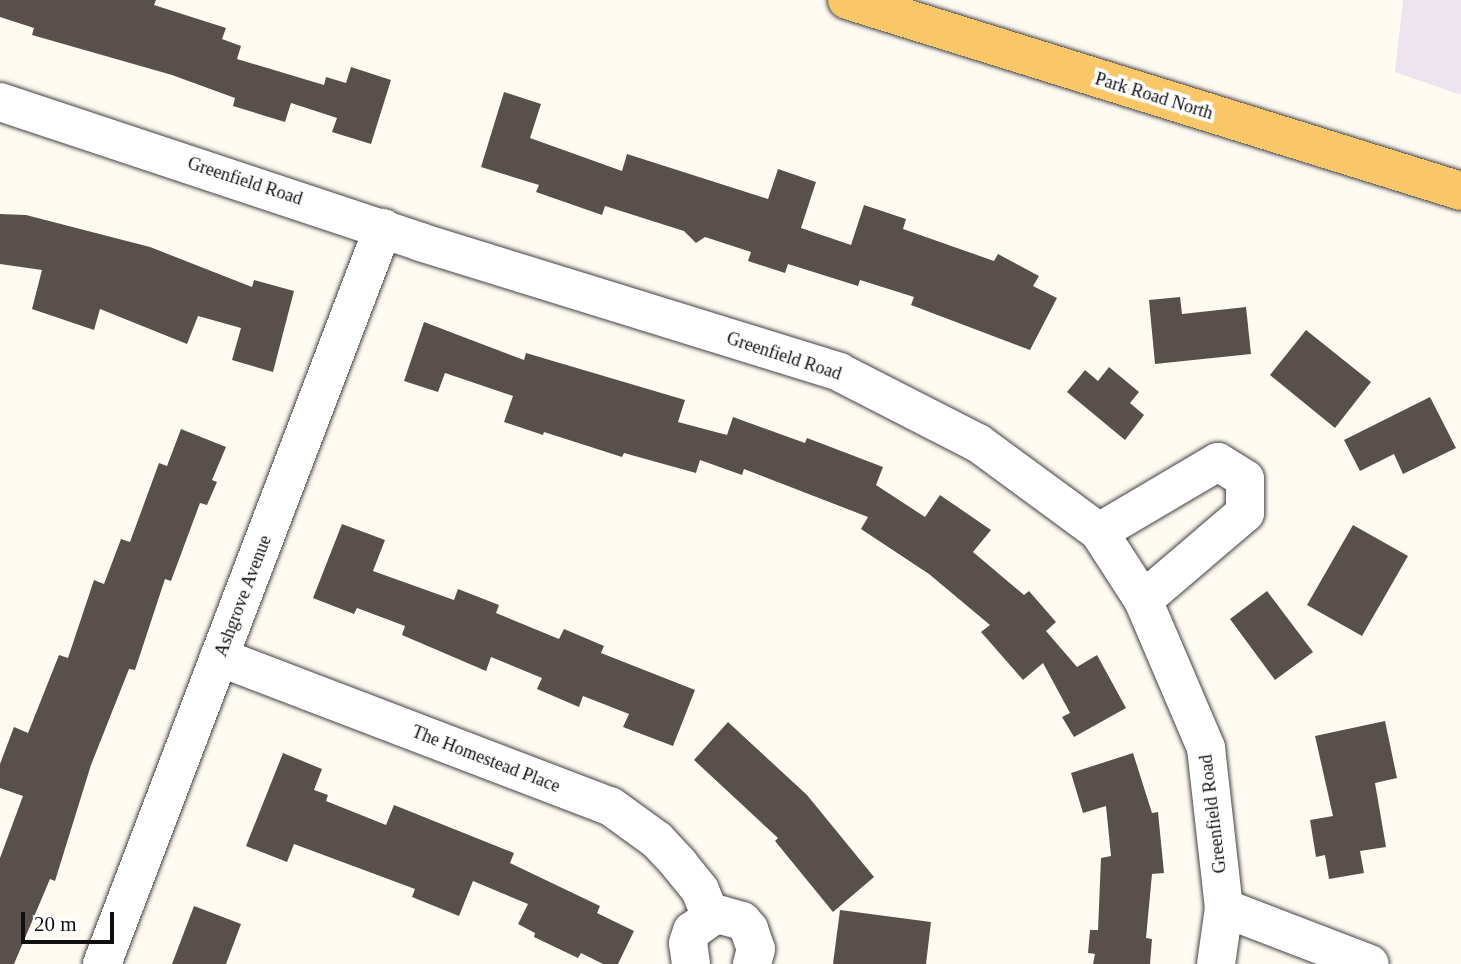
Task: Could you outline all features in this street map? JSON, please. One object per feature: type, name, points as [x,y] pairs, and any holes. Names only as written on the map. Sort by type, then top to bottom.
[{"type":"main road","name":"Park Road North","points":[[847,0],[1461,191]]},
{"type":"street","name":"Greenfield Road","points":[[10,109],[839,372],[978,443],[1099,532],[1143,600],[1206,748],[1224,908],[1216,964]]},
{"type":"street","name":"Ashgrove Avenue","points":[[102,964],[383,228]]},
{"type":"street","points":[[1099,532],[1218,462],[1245,479],[1245,513],[1143,600]]},
{"type":"street","name":"The Homestead Place","points":[[219,657],[610,806],[657,840],[679,864],[700,890],[710,917]]},
{"type":"street","points":[[1224,908],[1370,964]]},
{"type":"street","points":[[691,964],[688,943],[692,931],[710,917],[732,916],[749,929],[757,949],[752,964]]},
{"type":"shaded area","points":[[1403,0],[1461,0],[1461,95],[1395,72]]},
{"type":"building","points":[[0,0],[156,0],[154,5],[226,28],[222,39],[241,46],[237,59],[324,85],[326,77],[346,83],[351,67],[391,80],[371,144],[332,132],[337,118],[291,103],[285,122],[233,106],[235,98],[172,75],[32,35],[34,28],[0,17]]},
{"type":"building","points":[[504,92],[541,104],[530,138],[622,171],[627,154],[768,199],[778,169],[816,182],[801,228],[851,245],[864,205],[906,219],[903,229],[994,261],[998,254],[1039,276],[1033,286],[1057,298],[1030,350],[911,305],[914,297],[860,280],[858,286],[788,264],[785,273],[748,261],[751,252],[705,237],[696,243],[684,231],[605,206],[602,215],[536,192],[539,185],[481,167]]},
{"type":"building","points":[[0,214],[26,215],[150,247],[252,287],[254,280],[294,291],[273,372],[232,360],[241,328],[198,316],[187,344],[100,309],[94,330],[32,309],[42,270],[0,264]]},
{"type":"building","points":[[1180,297],[1182,314],[1246,307],[1251,354],[1155,364],[1149,300]]},
{"type":"building","points":[[424,322],[524,360],[526,353],[685,400],[678,422],[727,435],[733,417],[805,443],[807,438],[883,467],[876,485],[925,517],[940,495],[991,530],[973,552],[1024,595],[1029,591],[1056,622],[1046,631],[1077,667],[1097,655],[1126,708],[1074,737],[1062,717],[1070,713],[1043,663],[1023,680],[981,632],[990,625],[929,574],[861,529],[868,517],[744,469],[742,475],[700,460],[696,473],[624,453],[622,457],[504,422],[513,396],[445,373],[438,392],[404,381]]},
{"type":"building","points":[[1306,330],[1371,382],[1335,428],[1270,375]]},
{"type":"building","points":[[1109,367],[1139,392],[1130,403],[1144,415],[1125,440],[1067,392],[1085,370],[1098,381]]},
{"type":"building","points":[[1430,397],[1456,448],[1403,474],[1394,454],[1360,471],[1344,440]]},
{"type":"building","points":[[181,429],[226,447],[212,480],[217,482],[207,505],[200,503],[171,581],[165,579],[135,670],[129,669],[91,765],[55,881],[50,879],[14,964],[0,964],[0,858],[23,796],[0,788],[0,764],[14,727],[28,733],[59,655],[68,658],[94,580],[104,584],[121,539],[130,542],[159,463],[167,466]]},
{"type":"building","points":[[342,524],[385,540],[373,571],[454,600],[458,589],[499,605],[496,613],[559,639],[564,629],[604,646],[601,653],[695,690],[673,746],[623,727],[629,714],[583,696],[579,707],[537,689],[542,678],[491,657],[486,671],[402,635],[405,626],[357,608],[354,614],[313,598]]},
{"type":"building","points":[[1353,525],[1408,556],[1362,636],[1307,605]]},
{"type":"building","points":[[1267,591],[1313,652],[1275,680],[1230,619]]},
{"type":"building","points":[[1385,721],[1397,778],[1375,783],[1386,847],[1360,851],[1364,873],[1329,879],[1325,855],[1316,857],[1310,820],[1333,816],[1315,736]]},
{"type":"building","points":[[728,722],[807,795],[874,877],[833,912],[775,841],[778,838],[694,760]]},
{"type":"building","points":[[283,753],[322,769],[314,790],[328,795],[326,801],[386,825],[394,805],[514,853],[510,863],[600,906],[597,913],[634,931],[618,964],[603,964],[581,953],[578,958],[534,937],[535,933],[518,924],[528,904],[473,881],[459,916],[412,897],[415,889],[294,844],[287,862],[246,846]]},
{"type":"building","points":[[1133,753],[1152,813],[1158,812],[1164,873],[1152,874],[1146,938],[1152,939],[1150,964],[1093,964],[1095,954],[1088,953],[1090,930],[1098,930],[1101,858],[1111,856],[1106,806],[1083,813],[1071,773]]},
{"type":"building","points":[[194,906],[241,924],[226,964],[172,964]]},
{"type":"building","points":[[840,910],[931,922],[926,964],[833,964]]}]
